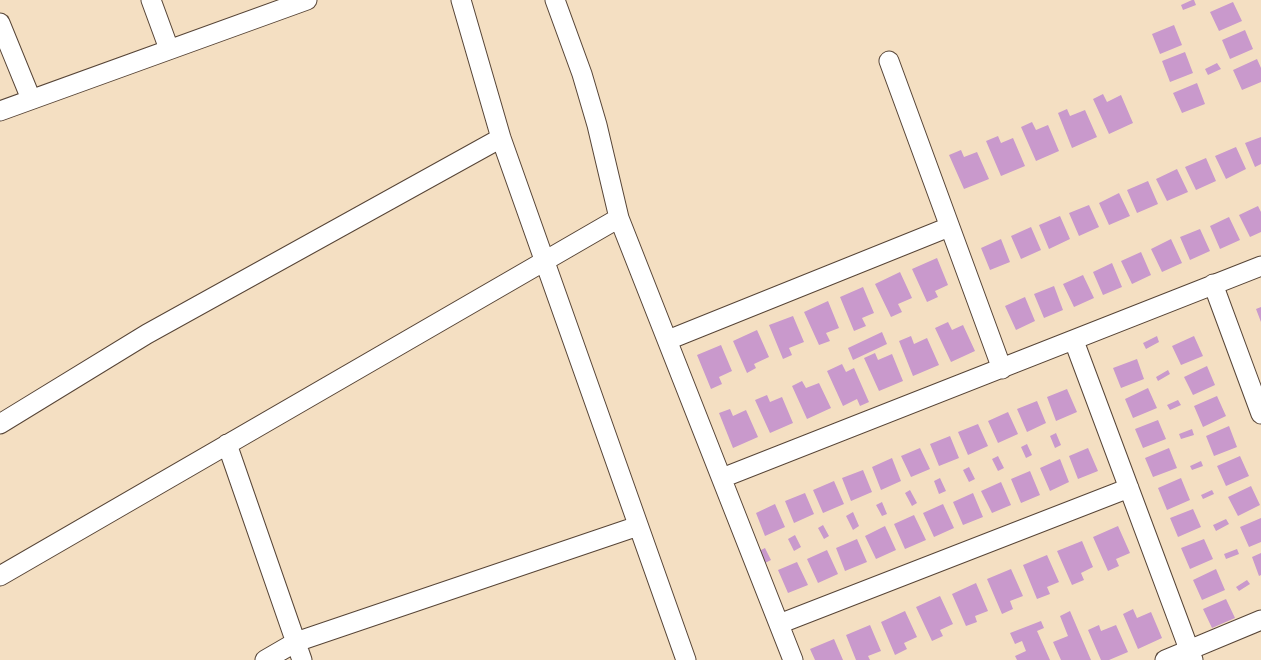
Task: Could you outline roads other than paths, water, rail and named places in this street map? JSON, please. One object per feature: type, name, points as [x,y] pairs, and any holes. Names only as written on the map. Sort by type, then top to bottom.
[{"type":"street","points":[[151,0],[169,49]]},
{"type":"street","points":[[0,111],[307,0]]},
{"type":"street","points":[[460,0],[501,138],[686,660]]},
{"type":"street","points":[[555,0],[584,81],[597,125],[619,218],[793,660]]},
{"type":"street","points":[[0,23],[31,99]]},
{"type":"street","points":[[889,61],[1002,369]]},
{"type":"street","points":[[0,424],[147,334],[501,138]]},
{"type":"street","points":[[0,576],[619,218]]},
{"type":"street","points":[[668,340],[950,227]]},
{"type":"street","points":[[722,478],[1074,341],[1261,266]]},
{"type":"street","points":[[1213,284],[1261,414]]},
{"type":"street","points":[[1074,341],[1191,655]]},
{"type":"street","points":[[227,444],[302,660]]},
{"type":"street","points":[[779,624],[1129,488]]},
{"type":"street","points":[[265,660],[296,642],[638,526]]},
{"type":"street","points":[[1165,660],[1191,655],[1261,620]]}]
